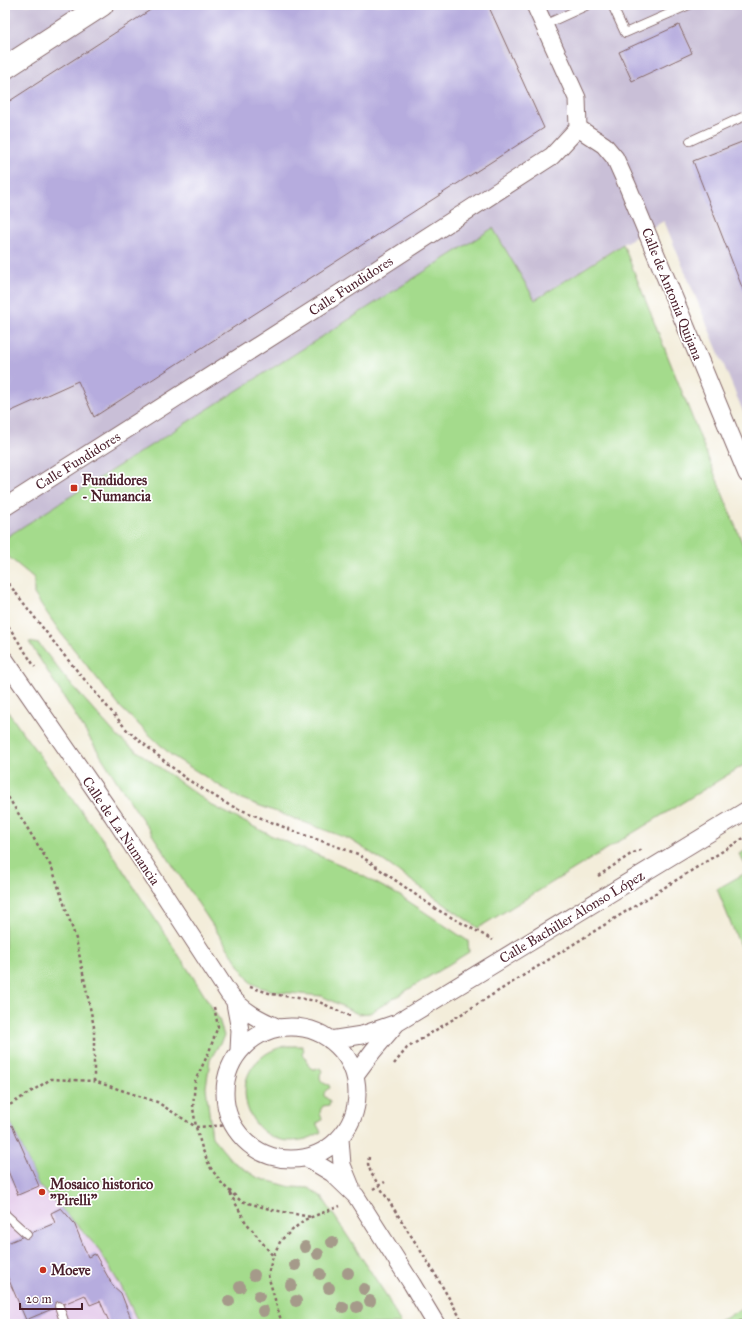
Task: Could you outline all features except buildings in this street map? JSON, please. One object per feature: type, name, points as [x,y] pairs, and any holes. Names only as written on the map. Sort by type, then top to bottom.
[{"type":"street","points":[[5,68],[102,5]]},
{"type":"street","points":[[534,5],[577,98],[578,128]]},
{"type":"street","name":"Calle de Antonia Quijana","points":[[578,128],[604,145],[615,158],[747,474]]},
{"type":"street","name":"Calle Fundidores","points":[[5,507],[552,156],[578,128]]},
{"type":"street","name":"Calle de La Numancia","points":[[5,660],[113,816],[232,999],[257,1019],[279,1028]]},
{"type":"street","name":"Calle Bachiller Alonso López","points":[[330,1040],[362,1035],[397,1024],[747,810]]},
{"type":"street","name":"Calle de La Numancia","points":[[232,999],[240,1030],[239,1051]]},
{"type":"street","name":"Calle Bachiller Alonso López","points":[[355,1075],[373,1051],[397,1024]]},
{"type":"street","points":[[292,1027],[312,1031],[330,1040],[346,1056],[355,1075],[358,1098],[352,1120],[340,1139],[325,1150],[307,1158],[285,1160],[264,1154],[245,1142],[232,1125],[225,1104],[225,1082],[229,1068],[239,1051],[251,1040],[279,1028],[292,1027]]},
{"type":"street","points":[[340,1139],[342,1165],[354,1194],[436,1324]]},
{"type":"street","points":[[307,1158],[332,1173],[354,1194]]},
{"type":"lane","points":[[544,25],[588,5]]},
{"type":"lane","points":[[612,5],[625,33],[689,5]]},
{"type":"lane","points":[[690,141],[747,115]]},
{"type":"lane","points":[[5,1213],[27,1234]]},
{"type":"lane","points":[[59,1306],[63,1315],[64,1324]]},
{"type":"path","points":[[5,579],[63,654],[127,730],[185,778],[229,805],[296,832],[358,854],[436,909],[493,940]]},
{"type":"path","points":[[5,792],[52,868],[76,939],[94,1027],[94,1081]]},
{"type":"path","points":[[394,1064],[407,1048],[747,836]]},
{"type":"path","points":[[594,880],[632,854],[645,848]]},
{"type":"path","points":[[487,945],[500,937]]},
{"type":"path","points":[[273,1256],[245,1221],[229,1191],[210,1167],[196,1128],[193,1108],[195,1081],[209,1052],[218,1026],[214,1004],[232,999],[243,986],[247,986],[272,994],[318,1001],[356,1018]]},
{"type":"path","points":[[5,1108],[51,1079],[94,1081],[157,1102],[196,1128],[232,1125]]},
{"type":"path","points":[[370,1157],[368,1164],[371,1173],[431,1267],[464,1324]]},
{"type":"path","points":[[282,1324],[268,1275],[273,1256],[281,1240],[304,1220],[340,1206],[354,1194],[379,1186],[385,1182]]},
{"type":"path","points":[[229,1191],[241,1201],[273,1210],[311,1217]]},
{"type":"path","points":[[734,1324],[747,1317]]},
{"type":"shaded area","points":[[5,5],[747,5],[747,421],[664,221],[617,247],[535,300],[493,228],[5,538]]},
{"type":"shaded area","points":[[5,1115],[61,1208],[97,1247],[122,1288],[139,1324],[8,1324],[5,1316]]},
{"type":"green space","points":[[493,228],[535,300],[623,244],[747,555],[747,763],[478,928],[385,862],[349,839],[239,798],[171,755],[120,707],[60,632],[34,594],[34,578],[5,554],[5,538]]},
{"type":"green space","points":[[29,642],[39,644],[67,680],[119,738],[213,806],[270,835],[346,867],[402,897],[468,941],[469,952],[370,1013],[358,1014],[322,996],[278,992],[262,988],[251,983],[118,783]]},
{"type":"green space","points":[[5,707],[104,841],[219,1019],[224,1036],[210,1060],[206,1087],[212,1137],[232,1161],[258,1178],[291,1187],[309,1188],[322,1197],[386,1295],[401,1324],[139,1324],[122,1288],[97,1247],[39,1186],[12,1125],[5,1115]]},
{"type":"green space","points":[[747,850],[747,868],[739,854]]},
{"type":"green space","points":[[747,872],[747,963],[717,889]]},
{"type":"green space","points":[[284,1046],[302,1046],[304,1050],[302,1053],[303,1056],[307,1058],[307,1064],[312,1069],[320,1068],[322,1071],[320,1076],[321,1080],[329,1085],[330,1088],[326,1090],[324,1095],[330,1101],[329,1105],[322,1107],[320,1113],[322,1118],[321,1121],[317,1123],[321,1132],[304,1140],[288,1141],[277,1139],[267,1134],[258,1126],[247,1106],[245,1095],[246,1082],[252,1068],[256,1062],[265,1055]]},
{"type":"green space","points":[[747,1304],[747,1324],[711,1324],[728,1317]]},
{"type":"place","name":"Fundidores - Numancia","points":[[74,488]]},
{"type":"place","name":"Mosaico historico \"Pirelli\"","points":[[42,1192]]},
{"type":"place","name":"Moeve","points":[[43,1270]]}]
